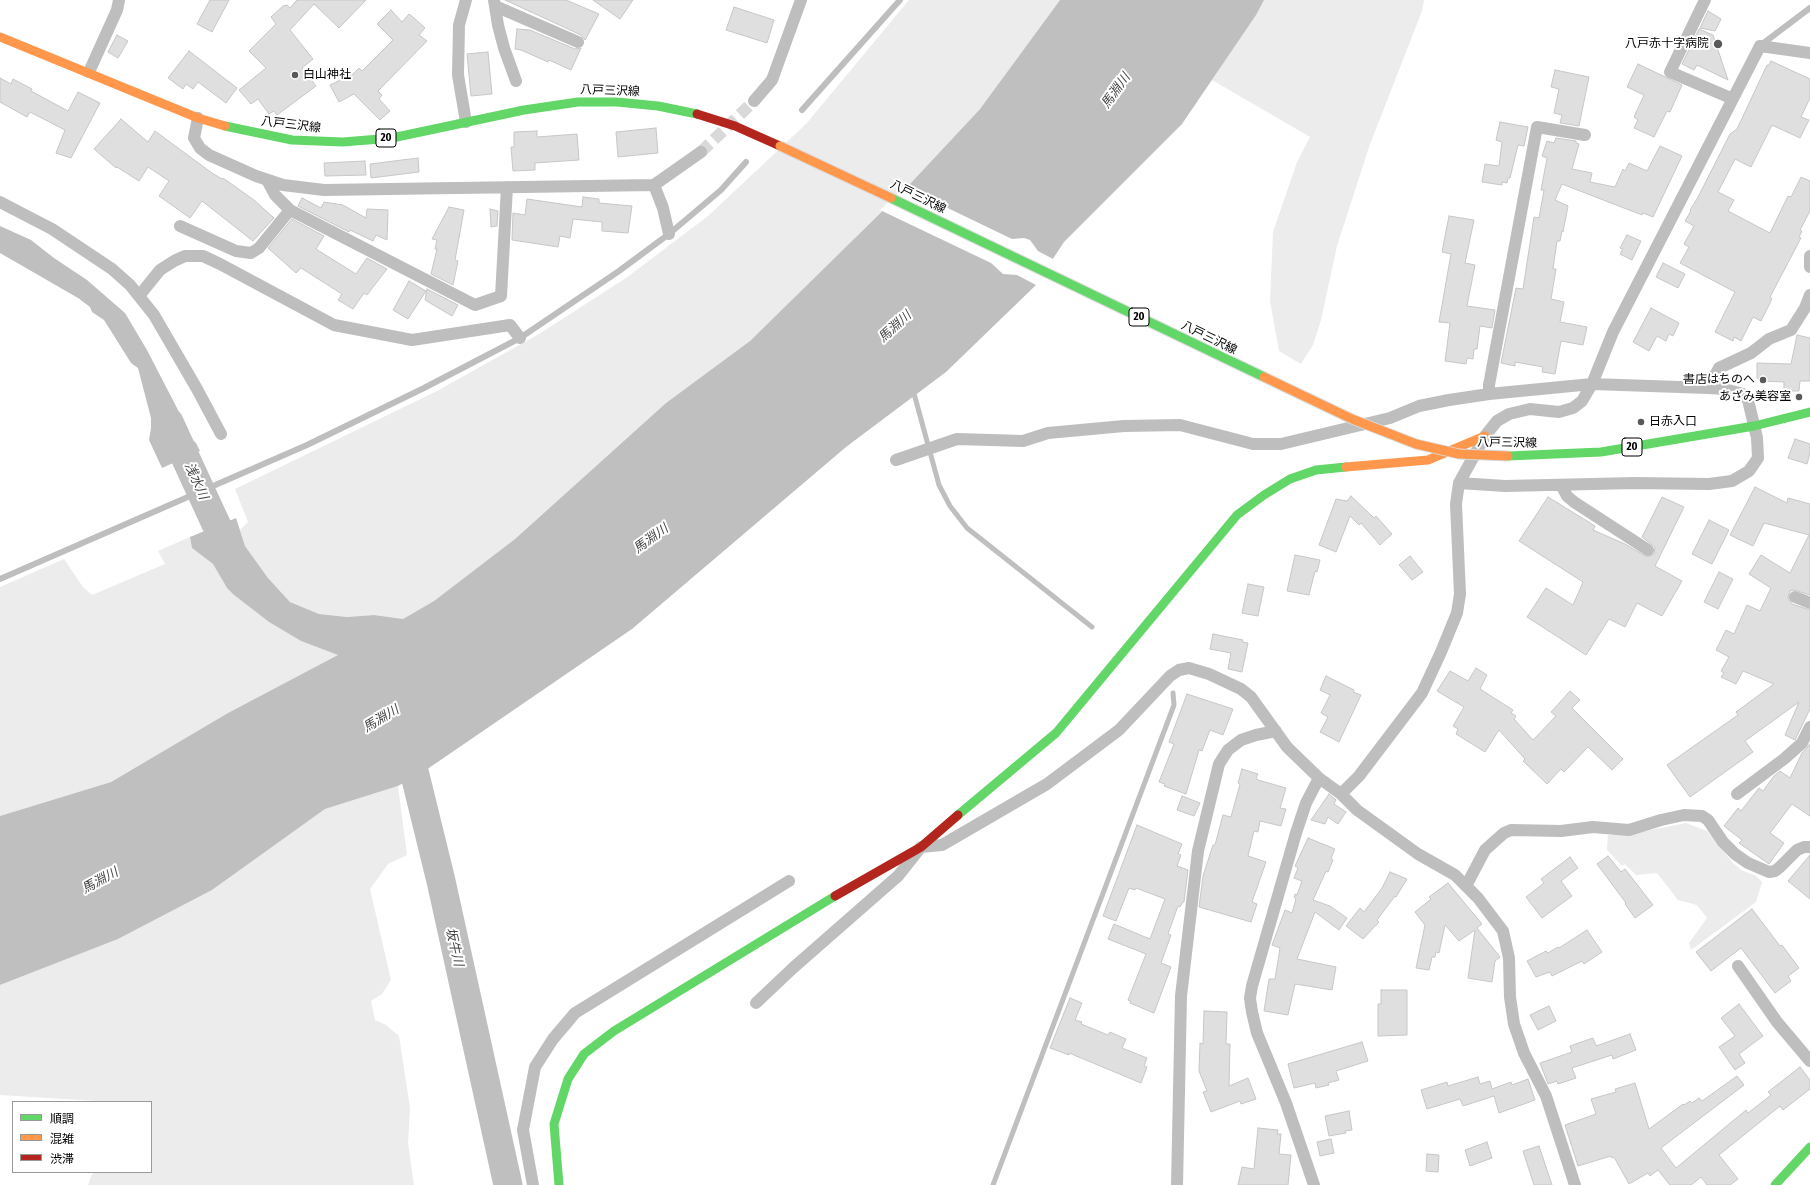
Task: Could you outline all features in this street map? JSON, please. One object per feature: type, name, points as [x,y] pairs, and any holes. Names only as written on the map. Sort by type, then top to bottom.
[{"type":"main road","name":"八戸三沢線","points":[[0,37],[89,72],[198,118],[245,131],[292,140],[343,142],[392,138],[466,122],[578,102],[617,102],[658,106],[696,114],[735,126],[837,172],[1352,419],[1416,444],[1459,454],[1550,456],[1601,452],[1754,426],[1810,412]]},
{"type":"main road","points":[[559,1185],[556,1176],[554,1124],[568,1079],[584,1054],[614,1031],[835,896],[921,847],[1056,733],[1237,515],[1264,495],[1290,479],[1316,470],[1428,460],[1485,436]]},
{"type":"main road","points":[[1775,1185],[1810,1147]]},
{"type":"street","points":[[89,72],[119,0]]},
{"type":"street","points":[[466,0],[459,25],[458,75],[466,122]]},
{"type":"street","points":[[754,101],[772,80],[800,0]]},
{"type":"street","points":[[1705,0],[1670,72],[1733,99]]},
{"type":"street","points":[[494,3],[578,42]]},
{"type":"street","points":[[494,3],[504,48],[516,81]]},
{"type":"street","points":[[1341,794],[1359,776],[1422,693],[1457,613],[1460,594],[1456,504],[1459,483],[1485,436],[1497,421],[1509,414],[1530,409],[1559,412],[1573,408],[1582,401],[1592,384],[1613,332],[1760,46],[1810,54]]},
{"type":"street","points":[[198,118],[194,138],[200,148],[209,155],[283,185],[324,190],[654,185],[701,152]]},
{"type":"street","points":[[1489,394],[1489,385],[1537,127],[1586,135]]},
{"type":"street","points":[[268,180],[275,196],[290,210],[475,304],[501,296],[507,187]]},
{"type":"street","points":[[654,185],[663,208],[669,234]]},
{"type":"street","points":[[0,202],[52,229],[112,269],[130,285],[154,316],[176,351],[221,434]]},
{"type":"street","points":[[180,226],[236,251],[251,253],[259,248],[290,210]]},
{"type":"street","points":[[139,296],[160,270],[174,261],[185,256],[203,256],[334,325],[412,340],[510,324],[520,338]]},
{"type":"street","points":[[1810,256],[1810,267]]},
{"type":"street","points":[[1708,388],[1720,368],[1751,352],[1769,340],[1791,330],[1805,308],[1810,295]]},
{"type":"street","points":[[896,460],[957,439],[1023,441],[1048,434],[1124,426],[1180,425],[1253,444],[1281,444],[1390,418],[1420,406],[1489,394],[1592,384],[1724,389],[1743,394],[1748,400],[1754,426],[1758,458],[1750,471],[1732,481],[1709,484],[1505,486],[1459,483]]},
{"type":"street","points":[[1561,485],[1574,502],[1648,550]]},
{"type":"street","points":[[1795,597],[1810,602]]},
{"type":"street","points":[[756,1003],[792,968],[898,876],[921,847],[942,845],[1047,784],[1119,730],[1165,682],[1179,670],[1188,668],[1209,674],[1241,689],[1251,697],[1287,746],[1319,778],[1341,794],[1357,810],[1418,854],[1455,875],[1478,898],[1503,931],[1509,958],[1510,997],[1514,1024],[1524,1053],[1546,1096],[1575,1185]]},
{"type":"street","points":[[1737,794],[1798,747],[1802,743],[1810,727]]},
{"type":"street","points":[[1177,1185],[1181,996],[1198,851],[1220,764],[1228,750],[1241,740],[1276,731]]},
{"type":"street","points":[[1314,1185],[1286,1103],[1257,1033],[1250,998],[1252,986],[1296,833],[1306,803],[1319,778]]},
{"type":"street","points":[[1466,886],[1485,850],[1504,833],[1512,830],[1561,831],[1593,827],[1629,830],[1661,820],[1684,815],[1702,816],[1708,820],[1723,842],[1735,854],[1748,863],[1769,872],[1775,871],[1797,850],[1804,847],[1810,847]]},
{"type":"street","points":[[533,1185],[523,1130],[536,1067],[553,1039],[575,1013],[789,882]]},
{"type":"street","points":[[1738,966],[1777,1022],[1810,1061]]},
{"type":"lane","points":[[802,110],[900,0]]},
{"type":"lane","points":[[1760,46],[1809,11]]},
{"type":"lane","points":[[0,579],[307,445],[424,388],[520,338],[620,271],[669,234],[722,190],[746,162]]},
{"type":"shaded area","points":[[909,0],[1060,0],[980,109],[910,184],[750,341],[666,403],[515,539],[434,601],[403,619],[374,615],[347,617],[319,614],[290,602],[268,578],[245,546],[240,530],[248,522],[235,489],[437,391],[539,334],[626,278],[708,216],[806,124]]},
{"type":"shaded area","points":[[1264,0],[1424,0],[1422,11],[1369,147],[1337,246],[1321,320],[1313,345],[1301,364],[1279,351],[1270,301],[1273,232],[1297,162],[1310,137],[1212,80]]},
{"type":"shaded area","points":[[190,537],[192,548],[213,564],[227,588],[234,595],[269,622],[301,641],[339,655],[228,713],[111,782],[0,816],[0,587],[64,559],[83,587],[92,595],[165,564],[158,551]]},
{"type":"shaded area","points":[[398,786],[407,855],[388,864],[370,889],[391,980],[382,994],[371,1001],[375,1020],[386,1025],[399,1036],[410,1108],[408,1143],[414,1185],[88,1185],[92,1174],[94,1173],[152,1173],[152,1101],[96,1101],[0,1095],[0,985],[118,939],[212,890],[325,809]]},
{"type":"shaded area","points":[[1686,823],[1707,831],[1733,863],[1741,870],[1756,876],[1762,882],[1756,902],[1691,950],[1689,943],[1707,918],[1697,905],[1678,900],[1657,873],[1636,875],[1625,864],[1622,866],[1607,850],[1608,835],[1630,834]]},
{"type":"water","name":"馬淵川","points":[[1060,0],[1264,0],[1256,15],[1182,124],[1064,242],[1035,286],[946,372],[846,447],[632,629],[426,770],[398,786],[325,809],[212,890],[118,939],[0,985],[0,816],[111,782],[228,713],[338,655],[301,641],[269,622],[234,595],[227,588],[213,564],[192,548],[190,537],[236,518],[245,546],[268,578],[290,602],[319,614],[347,617],[374,615],[403,619],[434,601],[515,539],[666,403],[750,341],[910,184],[980,109]]},
{"type":"water","points":[[0,226],[31,240],[54,258],[87,280],[125,313],[147,350],[178,410],[186,434],[196,443],[200,451],[162,468],[149,440],[151,418],[138,368],[131,363],[104,320],[92,312],[90,307],[78,298],[0,253]]},
{"type":"pier","points":[[904,187],[1012,239],[1024,238],[1030,240],[1038,251],[1055,260],[1038,286],[1017,275],[1003,274],[991,263],[880,210]]},
{"type":"building","points":[[210,0],[229,0],[212,32],[197,24]]},
{"type":"building","points":[[297,0],[366,0],[339,28],[314,4],[290,30],[313,59],[302,68],[316,86],[277,115],[274,111],[269,114],[258,99],[251,104],[239,90],[266,68],[249,51],[276,24],[271,17],[283,6],[287,5],[290,8]]},
{"type":"building","points":[[505,0],[566,0],[599,14],[585,40],[581,35]]},
{"type":"building","points":[[593,0],[633,0],[620,19]]},
{"type":"building","points":[[734,7],[774,20],[767,43],[726,30]]},
{"type":"building","points":[[391,10],[402,22],[409,14],[414,18],[425,28],[419,35],[427,41],[378,91],[382,95],[379,99],[390,111],[380,120],[354,94],[339,102],[330,85],[353,74],[359,68],[362,71],[393,40],[377,24]]},
{"type":"building","points":[[1708,11],[1721,19],[1715,31],[1700,28]]},
{"type":"building","points":[[517,29],[530,30],[575,49],[581,48],[571,70],[549,60],[548,62],[521,50],[515,49]]},
{"type":"building","points":[[1699,29],[1713,35],[1728,80],[1697,65],[1694,70],[1682,64]]},
{"type":"building","points":[[117,35],[128,41],[118,58],[108,52]]},
{"type":"building","points":[[189,51],[237,88],[226,103],[198,82],[193,89],[186,84],[183,89],[168,78]]},
{"type":"building","points":[[488,52],[492,94],[471,96],[467,54]]},
{"type":"building","points":[[1771,61],[1810,79],[1810,98],[1801,117],[1809,120],[1800,138],[1772,125],[1751,167],[1735,159],[1718,192],[1734,200],[1728,211],[1770,233],[1788,196],[1791,197],[1801,177],[1810,181],[1810,211],[1800,230],[1802,231],[1799,237],[1801,238],[1770,297],[1772,299],[1761,321],[1753,317],[1741,341],[1734,337],[1733,341],[1715,332],[1735,292],[1680,263],[1689,247],[1684,244],[1694,226],[1685,221],[1730,134],[1737,129],[1767,65],[1769,65]]},
{"type":"building","points":[[1638,64],[1682,85],[1670,112],[1667,111],[1654,137],[1634,128],[1638,120],[1634,117],[1644,95],[1627,87]]},
{"type":"building","points":[[1555,70],[1589,77],[1579,126],[1560,123],[1562,115],[1554,113],[1559,89],[1551,87]]},
{"type":"building","points":[[0,78],[11,84],[13,79],[32,89],[31,91],[68,111],[78,92],[100,103],[71,158],[56,153],[65,130],[30,112],[27,117],[0,102]]},
{"type":"building","points":[[121,119],[148,142],[155,131],[212,173],[222,179],[223,178],[254,200],[274,218],[253,241],[202,201],[190,218],[159,196],[169,181],[148,167],[139,181],[117,167],[116,168],[94,149]]},
{"type":"building","points":[[1500,122],[1528,127],[1524,146],[1518,145],[1510,178],[1508,178],[1507,183],[1502,182],[1502,185],[1482,182],[1485,164],[1499,166],[1502,142],[1496,140]]},
{"type":"building","points":[[656,128],[658,153],[618,157],[616,132]]},
{"type":"building","points":[[537,131],[537,137],[577,134],[579,160],[535,163],[535,170],[513,171],[511,147],[514,147],[514,132]]},
{"type":"building","points":[[1556,138],[1576,141],[1576,143],[1579,144],[1572,169],[1592,173],[1590,182],[1615,187],[1623,169],[1625,171],[1629,163],[1647,171],[1660,146],[1682,156],[1653,217],[1643,213],[1642,215],[1562,184],[1555,200],[1568,206],[1563,232],[1562,231],[1560,241],[1557,241],[1553,269],[1556,269],[1551,299],[1564,302],[1560,322],[1587,327],[1583,345],[1561,341],[1555,374],[1542,372],[1543,367],[1515,362],[1515,366],[1501,363],[1516,288],[1523,289],[1534,217],[1539,218],[1544,190],[1541,190],[1547,158],[1542,156],[1547,141],[1554,143]]},
{"type":"building","points":[[418,158],[419,172],[371,178],[370,164]]},
{"type":"building","points":[[365,161],[366,175],[325,176],[324,163]]},
{"type":"building","points":[[583,197],[599,199],[599,203],[632,206],[628,233],[602,231],[602,222],[573,219],[570,238],[560,236],[558,247],[512,240],[513,213],[525,215],[527,199],[582,207]]},
{"type":"building","points":[[302,198],[321,208],[324,202],[343,205],[366,218],[367,209],[388,210],[387,240],[376,235],[373,241],[350,230],[349,232],[298,206]]},
{"type":"building","points":[[449,207],[464,210],[455,260],[458,261],[453,285],[431,274],[437,249],[435,249],[437,240],[432,239]]},
{"type":"building","points":[[490,209],[498,211],[497,226],[491,227]]},
{"type":"building","points":[[1449,216],[1474,220],[1465,263],[1475,265],[1467,306],[1495,310],[1492,328],[1480,326],[1477,349],[1474,349],[1473,359],[1467,358],[1466,364],[1445,361],[1450,323],[1439,322],[1451,254],[1442,252]]},
{"type":"building","points":[[292,219],[324,236],[316,249],[356,274],[367,258],[387,269],[367,295],[364,293],[353,309],[338,300],[342,294],[301,268],[296,273],[268,248]]},
{"type":"building","points":[[1627,235],[1641,241],[1632,260],[1620,254],[1623,249],[1620,248]]},
{"type":"building","points":[[1663,263],[1685,274],[1678,288],[1656,277]]},
{"type":"building","points":[[409,281],[426,291],[408,319],[393,310]]},
{"type":"building","points":[[427,289],[458,305],[452,316],[425,300]]},
{"type":"building","points":[[1651,308],[1679,323],[1673,336],[1669,334],[1666,341],[1657,336],[1649,351],[1633,342]]},
{"type":"building","points":[[1797,335],[1810,338],[1810,381],[1800,381],[1799,391],[1784,391],[1784,382],[1760,381],[1760,379],[1757,378],[1757,363],[1791,364]]},
{"type":"building","points":[[1795,439],[1810,444],[1810,453],[1807,464],[1788,458]]},
{"type":"building","points":[[1755,487],[1787,503],[1788,498],[1810,504],[1810,595],[1794,590],[1790,591],[1788,598],[1792,604],[1810,610],[1810,709],[1795,740],[1785,735],[1799,702],[1745,741],[1753,752],[1690,797],[1667,765],[1738,715],[1736,712],[1774,684],[1743,671],[1736,684],[1721,677],[1724,673],[1721,671],[1729,657],[1716,650],[1726,630],[1734,634],[1747,605],[1760,611],[1771,588],[1749,574],[1761,555],[1790,573],[1809,535],[1764,523],[1753,546],[1730,535]]},
{"type":"building","points":[[1351,496],[1374,518],[1376,516],[1392,534],[1380,545],[1361,523],[1359,525],[1350,516],[1336,552],[1319,545],[1336,499],[1347,501]]},
{"type":"building","points":[[1548,497],[1595,526],[1593,530],[1625,544],[1647,557],[1654,554],[1655,547],[1642,537],[1662,497],[1684,507],[1655,566],[1682,581],[1662,616],[1637,603],[1625,627],[1609,619],[1586,655],[1527,617],[1546,588],[1573,605],[1583,582],[1519,541]]},
{"type":"building","points":[[1709,520],[1729,530],[1712,564],[1692,554]]},
{"type":"building","points":[[1295,555],[1320,560],[1317,572],[1315,571],[1309,595],[1287,591]]},
{"type":"building","points":[[1410,556],[1423,572],[1412,580],[1399,565]]},
{"type":"building","points":[[1719,572],[1733,579],[1718,609],[1704,602]]},
{"type":"building","points":[[1248,584],[1264,587],[1258,616],[1242,613]]},
{"type":"building","points":[[1213,634],[1243,640],[1242,642],[1248,643],[1242,672],[1228,669],[1231,653],[1210,649]]},
{"type":"building","points":[[1476,668],[1487,675],[1480,689],[1513,710],[1511,713],[1516,716],[1514,719],[1533,740],[1556,716],[1551,712],[1570,691],[1580,700],[1572,708],[1623,759],[1612,770],[1588,747],[1564,772],[1561,769],[1547,784],[1523,761],[1525,759],[1499,730],[1485,752],[1456,734],[1458,729],[1453,726],[1464,707],[1437,691],[1450,671],[1468,681]]},
{"type":"building","points":[[1326,676],[1361,695],[1339,742],[1320,732],[1328,717],[1321,713],[1330,695],[1320,690]]},
{"type":"building","points":[[1187,694],[1233,709],[1223,735],[1210,730],[1202,751],[1199,750],[1186,794],[1164,786],[1165,784],[1159,782],[1174,744],[1169,742]]},
{"type":"building","points":[[1810,744],[1810,816],[1792,804],[1770,833],[1784,843],[1769,864],[1739,843],[1742,840],[1724,826],[1738,808],[1741,811],[1759,788],[1763,791],[1774,776],[1780,771],[1790,778],[1802,753]]},
{"type":"building","points":[[1242,769],[1258,774],[1256,778],[1258,780],[1286,788],[1280,808],[1286,809],[1281,826],[1260,821],[1258,832],[1254,831],[1248,856],[1266,862],[1252,902],[1257,904],[1251,922],[1199,907],[1203,876],[1213,845],[1215,845],[1223,815],[1231,817],[1240,784],[1238,783]]},
{"type":"building","points":[[1329,794],[1336,800],[1334,804],[1346,812],[1338,824],[1328,817],[1325,824],[1311,820]]},
{"type":"building","points":[[1182,796],[1200,803],[1194,816],[1177,810]]},
{"type":"building","points":[[1137,825],[1182,844],[1178,854],[1181,855],[1177,866],[1188,870],[1184,902],[1180,907],[1178,906],[1168,934],[1171,935],[1161,963],[1171,967],[1154,1013],[1130,1003],[1131,1001],[1128,1000],[1146,954],[1108,939],[1114,924],[1150,939],[1165,899],[1136,888],[1135,890],[1129,888],[1116,921],[1103,916]]},
{"type":"building","points":[[1308,838],[1335,849],[1331,858],[1333,860],[1328,872],[1326,871],[1313,900],[1330,906],[1347,918],[1339,930],[1315,912],[1297,959],[1336,967],[1332,990],[1295,984],[1288,1015],[1264,1011],[1269,979],[1275,979],[1280,948],[1272,945],[1285,910],[1292,913],[1296,899],[1294,897],[1295,894],[1297,895],[1302,881],[1294,878],[1298,868],[1295,866]]},
{"type":"building","points":[[1810,855],[1810,899],[1788,881]]},
{"type":"building","points":[[1608,856],[1621,872],[1625,869],[1653,905],[1635,918],[1625,904],[1626,903],[1597,864]]},
{"type":"building","points":[[1570,857],[1578,868],[1561,881],[1572,896],[1542,918],[1526,897],[1544,883],[1541,879]]},
{"type":"building","points":[[1390,872],[1407,879],[1396,897],[1395,896],[1377,920],[1379,922],[1363,939],[1346,926],[1360,908],[1364,912],[1382,888]]},
{"type":"building","points":[[1448,883],[1482,924],[1477,928],[1500,957],[1495,961],[1492,982],[1468,978],[1475,930],[1459,941],[1445,925],[1439,953],[1436,952],[1435,957],[1432,957],[1429,970],[1416,968],[1425,925],[1415,912],[1431,899],[1429,897]]},
{"type":"building","points":[[1752,909],[1799,968],[1788,976],[1791,981],[1775,993],[1741,948],[1711,971],[1696,952]]},
{"type":"building","points":[[1587,930],[1602,952],[1584,964],[1582,961],[1552,976],[1550,972],[1536,977],[1527,961],[1546,951],[1548,953],[1558,947],[1559,948]]},
{"type":"building","points":[[1381,990],[1407,990],[1407,1035],[1378,1036],[1378,1004],[1381,1004]]},
{"type":"building","points":[[1070,998],[1082,1003],[1075,1020],[1108,1035],[1110,1032],[1126,1039],[1122,1048],[1147,1058],[1144,1066],[1147,1067],[1141,1083],[1069,1053],[1069,1055],[1050,1048]]},
{"type":"building","points":[[1739,1004],[1763,1036],[1739,1054],[1745,1063],[1735,1070],[1719,1047],[1735,1036],[1721,1018]]},
{"type":"building","points":[[1549,1006],[1556,1021],[1538,1030],[1530,1015]]},
{"type":"building","points":[[1204,1011],[1227,1012],[1226,1044],[1230,1044],[1229,1086],[1248,1078],[1256,1099],[1241,1104],[1240,1101],[1211,1112],[1203,1092],[1207,1091],[1199,1071],[1200,1043],[1203,1044]]},
{"type":"building","points":[[1630,1034],[1636,1050],[1613,1059],[1612,1055],[1572,1068],[1576,1078],[1558,1084],[1557,1081],[1548,1084],[1540,1063],[1572,1052],[1570,1046],[1593,1038],[1596,1046]]},
{"type":"building","points":[[1362,1042],[1368,1061],[1336,1071],[1339,1080],[1328,1083],[1329,1085],[1316,1088],[1315,1083],[1294,1088],[1288,1064]]},
{"type":"building","points":[[1800,1067],[1810,1080],[1810,1089],[1783,1110],[1780,1106],[1719,1155],[1738,1179],[1730,1185],[1707,1185],[1701,1177],[1691,1185],[1670,1185],[1658,1170],[1650,1176],[1648,1173],[1629,1184],[1614,1157],[1612,1158],[1611,1156],[1578,1166],[1565,1125],[1596,1114],[1591,1099],[1616,1092],[1615,1089],[1635,1083],[1649,1129],[1683,1104],[1684,1105],[1690,1101],[1692,1103],[1699,1098],[1702,1101],[1737,1076],[1744,1085],[1661,1148],[1676,1168],[1746,1110],[1748,1113],[1771,1095],[1768,1092]]},
{"type":"building","points":[[1478,1077],[1480,1084],[1490,1081],[1492,1089],[1511,1082],[1512,1085],[1528,1079],[1535,1100],[1499,1113],[1494,1096],[1463,1106],[1460,1099],[1427,1109],[1421,1090],[1447,1082],[1448,1086]]},
{"type":"building","points":[[1349,1111],[1352,1130],[1345,1131],[1346,1133],[1329,1136],[1325,1116]]},
{"type":"building","points":[[1258,1128],[1278,1130],[1277,1134],[1281,1134],[1279,1154],[1291,1155],[1288,1185],[1238,1185],[1242,1167],[1254,1169]]},
{"type":"building","points":[[1331,1139],[1334,1153],[1320,1156],[1317,1142]]},
{"type":"building","points":[[1487,1142],[1492,1158],[1470,1166],[1465,1150]]},
{"type":"building","points":[[1539,1146],[1552,1185],[1534,1185],[1523,1151]]},
{"type":"building","points":[[1427,1154],[1439,1155],[1438,1172],[1426,1171]]},
{"type":"waterway","points":[[913,390],[939,485],[950,506],[967,528],[1092,627]]},
{"type":"waterway","name":"浅水川","points":[[169,422],[233,561]]},
{"type":"waterway","points":[[993,1185],[1174,705],[1173,693]]},
{"type":"waterway","name":"坂牛川","points":[[403,738],[413,767],[441,881],[508,1185]]},
{"type":"tunnel","points":[[701,152],[754,101]]},
{"type":"traffic: fast","points":[[225,126],[292,140],[343,142],[392,138],[524,110],[578,102],[617,102],[658,106],[697,114]]},
{"type":"traffic: fast","points":[[891,198],[1264,377]]},
{"type":"traffic: fast","points":[[1508,456],[1601,452],[1754,426],[1810,412]]},
{"type":"traffic: fast","points":[[958,815],[1056,733],[1237,515],[1264,495],[1290,479],[1316,470],[1346,467]]},
{"type":"traffic: fast","points":[[559,1185],[554,1124],[568,1079],[584,1054],[614,1031],[835,896]]},
{"type":"traffic: fast","points":[[1775,1185],[1810,1147]]},
{"type":"traffic: slow","points":[[0,37],[198,118],[225,126]]},
{"type":"traffic: slow","points":[[780,146],[891,198]]},
{"type":"traffic: slow","points":[[1264,377],[1352,419],[1416,444],[1459,454],[1508,456]]},
{"type":"traffic: slow","points":[[1346,467],[1428,460],[1485,436]]},
{"type":"traffic: jam","points":[[697,114],[735,126],[780,146]]},
{"type":"traffic: jam","points":[[835,896],[921,847],[958,815]]},
{"type":"place","name":"八戸赤十字病院","points":[[1718,44]]},
{"type":"place","name":"白山神社","points":[[295,75]]},
{"type":"place","name":"書店はちのへ","points":[[1763,380]]},
{"type":"place","name":"あざみ美容室","points":[[1799,397]]},
{"type":"place","name":"日赤入口","points":[[1641,422]]}]
